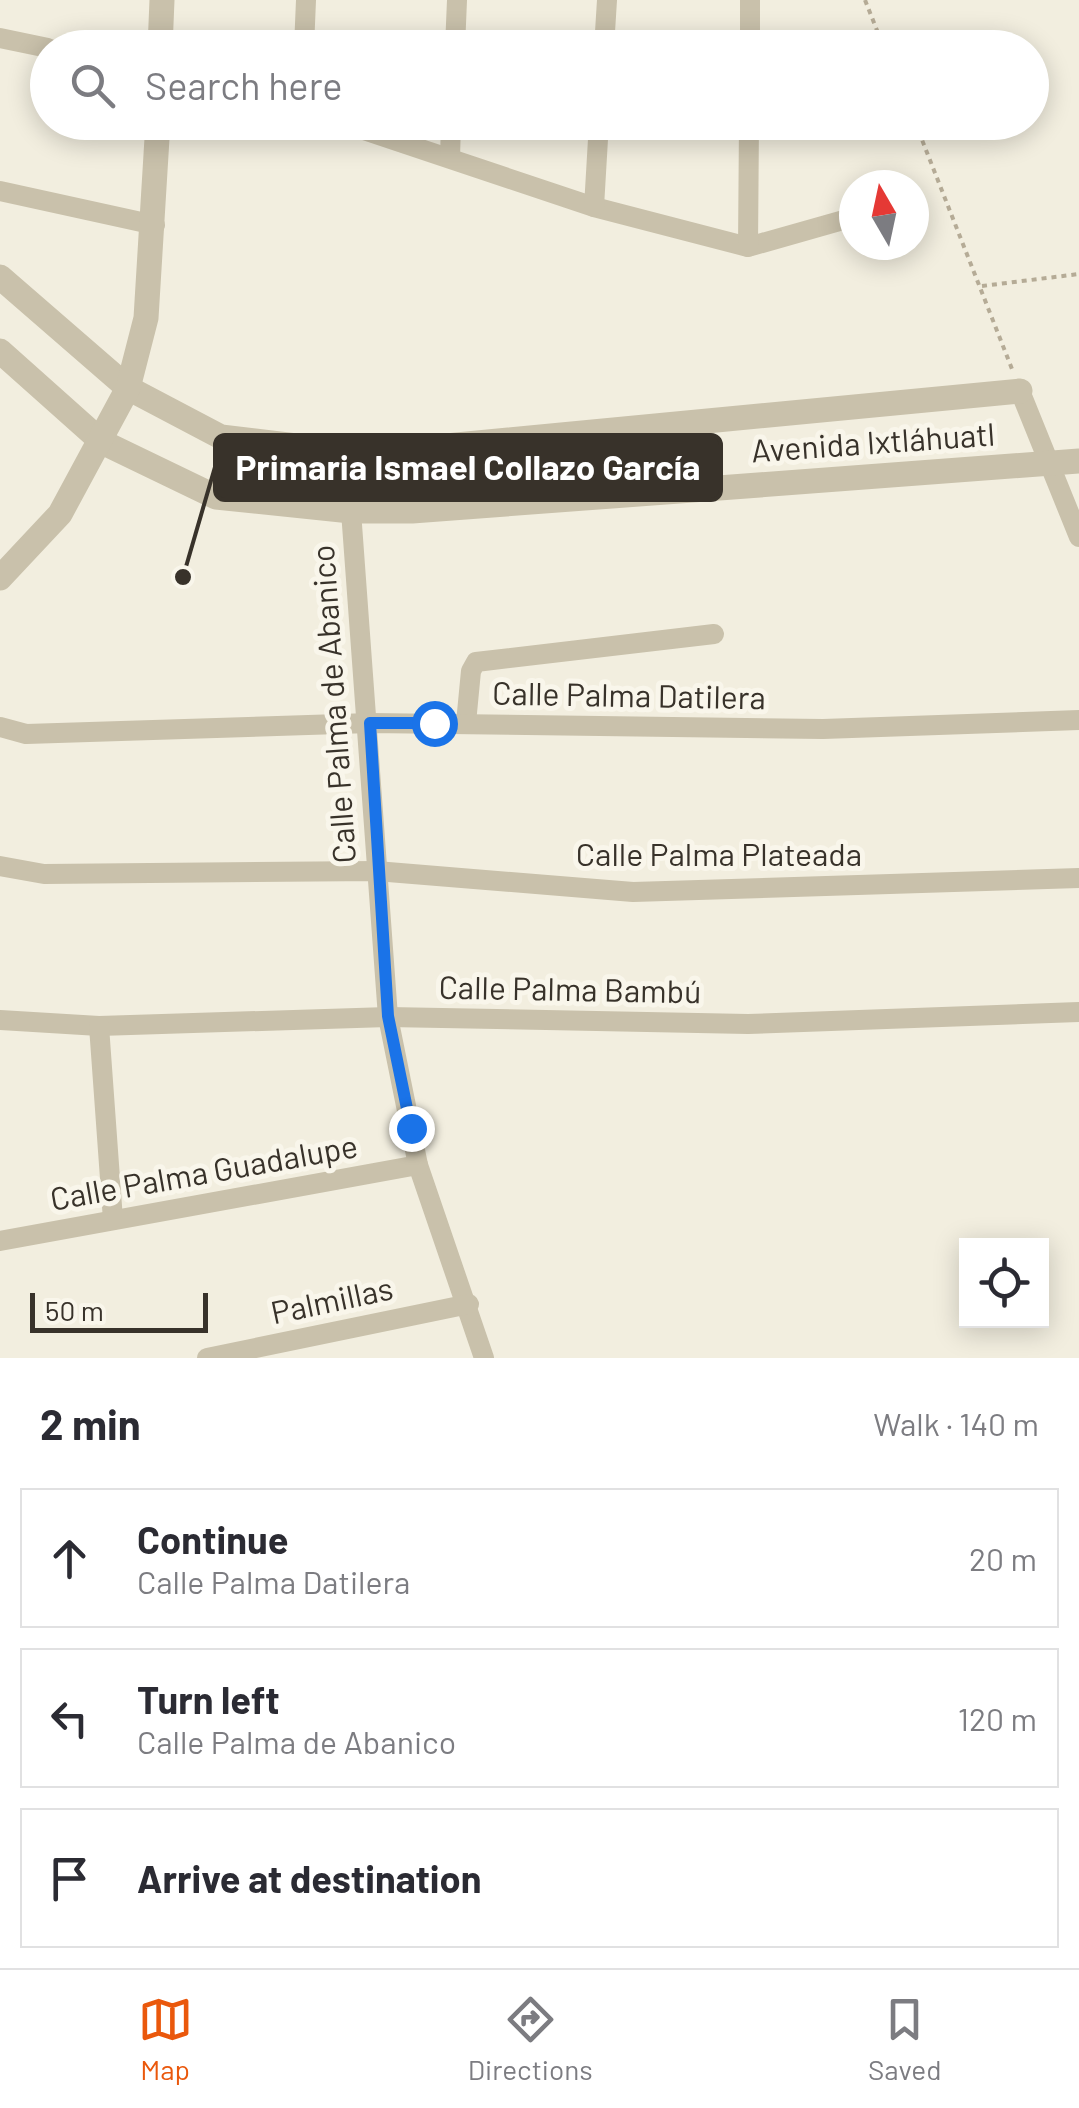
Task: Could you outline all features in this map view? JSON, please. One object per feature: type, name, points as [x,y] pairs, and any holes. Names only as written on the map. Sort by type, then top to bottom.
[{"type":"street","points":[[161,30],[162,0]]},
{"type":"street","points":[[305,30],[306,0]]},
{"type":"street","points":[[455,30],[457,0]]},
{"type":"street","points":[[605,30],[607,0]]},
{"type":"street","points":[[750,0],[750,30]]},
{"type":"street","points":[[0,38],[30,44]]},
{"type":"street","points":[[4,566],[60,514],[128,388],[146,318],[157,140]]},
{"type":"street","points":[[395,140],[594,206],[748,247],[839,221]]},
{"type":"street","points":[[450,140],[450,158]]},
{"type":"street","points":[[594,206],[598,140]]},
{"type":"street","points":[[748,247],[749,140]]},
{"type":"street","points":[[0,191],[155,225]]},
{"type":"street","name":"Avenida Ixtláhuatl","points":[[0,277],[128,388],[220,437],[363,454],[1020,392]]},
{"type":"street","name":"Avenida Ixtláhuatl","points":[[0,351],[102,442],[216,497],[350,511],[412,511],[1079,461]]},
{"type":"street","points":[[1020,392],[1079,537]]},
{"type":"street","name":"Calle Palma de Abanico","points":[[350,511],[370,723],[376,871],[388,1016],[418,1164],[469,1304],[484,1358]]},
{"type":"street","points":[[466,723],[470,670],[476,662],[714,634]]},
{"type":"street","name":"Calle Palma Datilera","points":[[0,726],[26,734],[370,723],[823,730],[1079,720]]},
{"type":"street","name":"Calle Palma Plateada","points":[[0,866],[44,874],[376,871],[634,892],[1079,878]]},
{"type":"street","name":"Calle Palma Bambú","points":[[0,1020],[99,1026],[388,1016],[748,1024],[1079,1012]]},
{"type":"street","points":[[99,1026],[113,1220]]},
{"type":"street","name":"Calle Palma Guadalupe","points":[[0,1240],[418,1164]]},
{"type":"street","name":"Palmillas","points":[[206,1358],[469,1304]]},
{"type":"path","points":[[865,0],[877,30]]},
{"type":"path","points":[[922,140],[1020,392]]},
{"type":"path","points":[[982,286],[1079,274]]},
{"type":"place","name":"Primaria Ismael Collazo García","points":[[183,577]]},
{"type":"route","points":[[411,1128],[388,1016],[376,871],[370,723],[434,723]]}]
